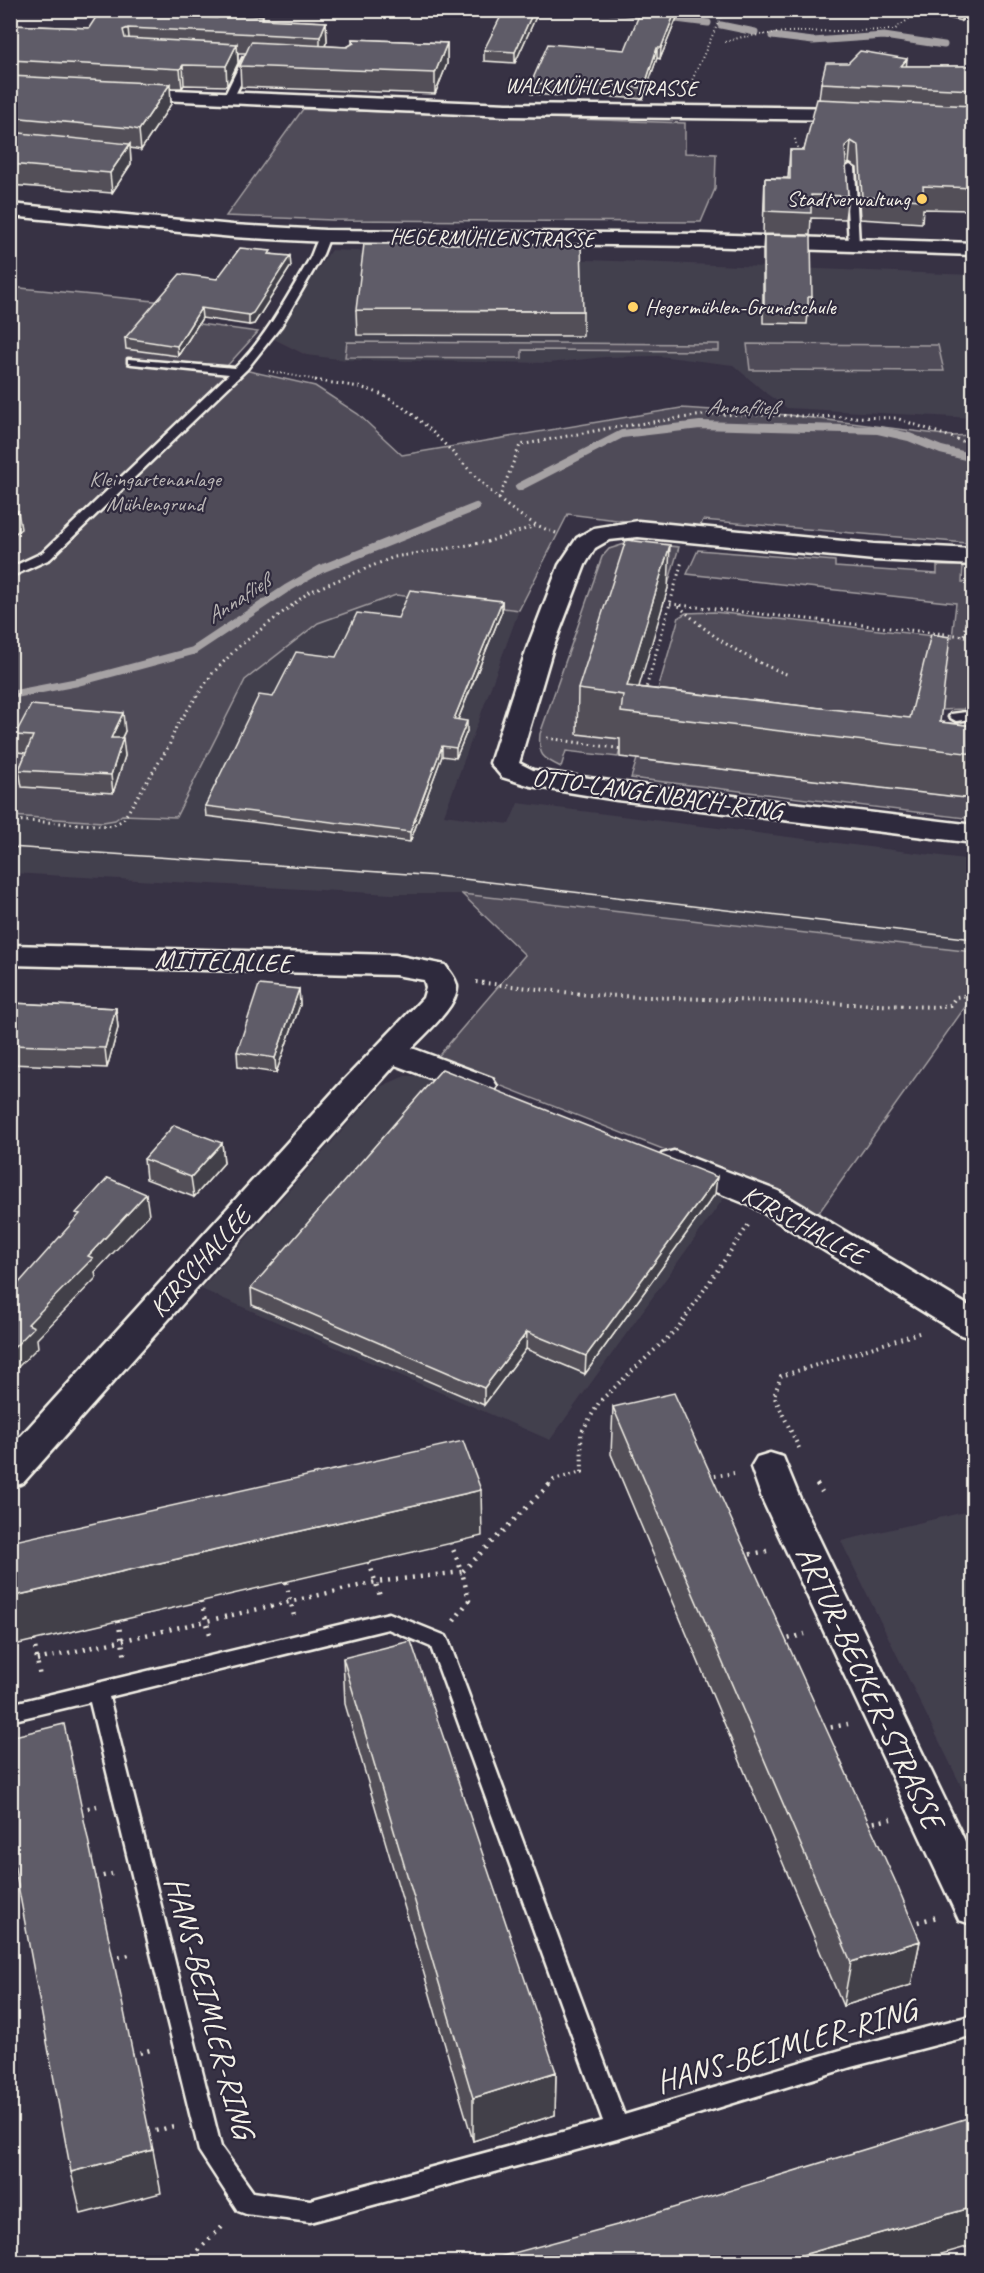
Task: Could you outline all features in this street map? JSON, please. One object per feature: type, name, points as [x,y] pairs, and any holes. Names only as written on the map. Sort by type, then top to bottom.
[{"type":"street","name":"WALKMÜHLENSTRASSE","points":[[111,94],[507,110],[790,112],[875,115]]},
{"type":"street","name":"HEGERMÜHLENSTRASSE","points":[[10,210],[232,231],[325,236],[701,240],[974,249]]},
{"type":"street","points":[[586,543],[603,532],[638,529],[874,552],[973,566]]},
{"type":"street","name":"OTTO-LANGENBACH-RING","points":[[586,543],[572,566],[539,651],[504,763],[507,769],[531,778],[617,791],[974,834]]},
{"type":"street","name":"MITTELALLEE","points":[[10,955],[395,965],[434,972]]},
{"type":"street","name":"KIRSCHALLEE","points":[[10,1473],[435,1004],[442,992],[442,982],[434,972]]},
{"type":"street","points":[[390,1051],[512,1099]]},
{"type":"street","name":"KIRSCHALLEE","points":[[644,1151],[766,1199],[968,1323]]},
{"type":"street","name":"ARTUR-BECKER-STRASSE","points":[[785,1458],[782,1501],[960,1910]]},
{"type":"lane","points":[[228,99],[243,58],[259,59]]},
{"type":"lane","points":[[850,168],[854,245]]},
{"type":"lane","points":[[10,573],[46,556],[241,370],[275,326],[318,254],[325,236]]},
{"type":"lane","points":[[132,361],[241,370]]},
{"type":"lane","points":[[956,717],[974,715]]},
{"type":"lane","points":[[10,1713],[389,1621],[439,1642],[617,2128]]},
{"type":"lane","name":"HANS-BEIMLER-RING","points":[[99,1693],[211,2151],[246,2203],[310,2211],[617,2128],[851,2057],[974,2025]]},
{"type":"path","points":[[679,112],[724,10]]},
{"type":"path","points":[[725,42],[742,37],[786,32],[894,30],[921,10]]},
{"type":"path","points":[[790,112],[799,157]]},
{"type":"path","points":[[241,370],[376,392],[410,412],[500,499],[535,526],[586,543]]},
{"type":"path","points":[[500,499],[520,446],[610,428],[710,414],[896,418],[965,442],[974,449]]},
{"type":"path","points":[[10,820],[112,826],[123,820],[169,746],[176,727],[212,674],[237,648],[309,592],[394,557],[487,542],[535,526]]},
{"type":"path","points":[[644,694],[690,534]]},
{"type":"path","points":[[964,636],[973,566]]},
{"type":"path","points":[[715,609],[717,601]]},
{"type":"path","points":[[679,605],[713,638],[733,650],[789,675]]},
{"type":"path","points":[[662,607],[679,605],[974,637]]},
{"type":"path","points":[[782,616],[784,608]]},
{"type":"path","points":[[851,624],[853,616]]},
{"type":"path","points":[[910,630],[911,622]]},
{"type":"path","points":[[651,642],[659,643]]},
{"type":"path","points":[[640,682],[648,682]]},
{"type":"path","points":[[514,730],[557,740],[628,749],[617,791]]},
{"type":"path","points":[[434,972],[486,985],[590,995],[859,1002],[937,1007],[950,1005],[956,997],[974,994]]},
{"type":"path","points":[[37,1660],[376,1582],[462,1572],[554,1480],[582,1472],[581,1433],[600,1401],[678,1328],[766,1199]]},
{"type":"path","points":[[699,1478],[785,1458],[774,1396],[781,1376],[968,1323]]},
{"type":"path","points":[[816,1482],[822,1492]]},
{"type":"path","points":[[439,1642],[469,1600],[462,1572],[451,1544]]},
{"type":"path","points":[[734,1557],[776,1549]]},
{"type":"path","points":[[369,1562],[389,1621]]},
{"type":"path","points":[[286,1582],[300,1643]]},
{"type":"path","points":[[201,1601],[218,1664]]},
{"type":"path","points":[[118,1621],[130,1685]]},
{"type":"path","points":[[773,1643],[814,1632]]},
{"type":"path","points":[[34,1640],[45,1705]]},
{"type":"path","points":[[813,1732],[856,1722]]},
{"type":"path","points":[[856,1826],[900,1816]]},
{"type":"path","points":[[900,1926],[960,1910]]},
{"type":"path","points":[[186,2262],[246,2203]]},
{"type":"shaded area","name":"Hegermühlen-Grundschule","points":[[331,250],[973,275],[973,418],[787,408],[733,365],[659,356],[604,357],[550,363],[346,360],[306,355],[272,338]]},
{"type":"shaded area","points":[[396,595],[519,610],[444,815],[509,824],[518,803],[973,860],[973,952],[462,894],[391,894],[11,873],[10,816],[103,822],[122,815],[176,817],[245,680],[318,623]]},
{"type":"shaded area","points":[[405,1076],[435,1076],[731,1188],[550,1440],[201,1289],[382,1086]]},
{"type":"shaded area","points":[[974,1510],[973,1810],[841,1541]]},
{"type":"green space","points":[[303,109],[685,123],[685,153],[716,154],[715,189],[701,222],[333,220],[226,216]]},
{"type":"green space","name":"Kleingartenanlage Mühlengrund","points":[[10,287],[195,305],[185,322],[258,332],[227,366],[315,386],[358,414],[402,455],[681,408],[789,415],[952,436],[973,435],[973,551],[968,551],[966,543],[703,520],[699,530],[568,514],[519,610],[396,595],[318,623],[245,680],[176,817],[122,815],[115,820],[103,822],[11,816]]},
{"type":"green space","points":[[347,342],[719,344],[719,351],[522,350],[522,358],[345,357]]},
{"type":"green space","points":[[747,344],[938,345],[944,371],[750,370]]},
{"type":"green space","points":[[631,542],[679,547],[667,588],[578,733],[623,739],[618,757],[566,751],[561,767],[543,755],[540,747],[540,734],[602,557],[609,549]]},
{"type":"green space","points":[[698,550],[835,561],[835,567],[937,574],[937,566],[963,566],[962,582],[973,583],[973,703],[963,709],[941,710],[914,724],[656,696],[679,617],[686,613],[714,612],[952,638],[956,603],[687,574]]},
{"type":"green space","points":[[637,759],[973,799],[973,819],[631,778]]},
{"type":"green space","points":[[462,894],[973,952],[973,996],[815,1218],[742,1180],[435,1060],[525,955]]},
{"type":"building","points":[[504,10],[534,10],[515,52],[484,50]]},
{"type":"building","points":[[641,10],[676,10],[661,48],[657,48],[644,88],[531,83],[548,44],[625,50]]},
{"type":"building","points":[[100,11],[217,18],[218,16],[229,17],[230,14],[263,16],[262,19],[326,22],[320,37],[128,28],[123,30],[125,38],[237,44],[226,66],[183,65],[180,69],[10,60],[10,25],[89,28]]},
{"type":"building","points":[[352,39],[447,43],[435,73],[240,66],[251,42],[347,47],[354,43]]},
{"type":"building","points":[[860,51],[907,59],[901,66],[974,66],[974,90],[821,83],[826,63],[848,63]]},
{"type":"building","points":[[10,76],[170,84],[139,130],[10,117]]},
{"type":"building","points":[[817,99],[974,106],[974,188],[923,186],[924,200],[862,197],[859,146],[851,141],[845,146],[848,196],[811,195],[811,213],[765,211],[765,178],[790,179],[790,150],[804,150]]},
{"type":"building","points":[[10,132],[130,144],[110,173],[10,164]]},
{"type":"building","points":[[764,235],[811,236],[812,297],[808,297],[808,308],[764,307]]},
{"type":"building","points":[[364,244],[581,244],[583,311],[356,310]]},
{"type":"building","points":[[240,248],[271,251],[269,254],[290,256],[253,313],[249,315],[201,308],[177,346],[125,338],[180,274],[217,279]]},
{"type":"building","points":[[10,509],[18,511],[10,516]]},
{"type":"building","points":[[626,540],[670,545],[627,686],[910,718],[931,634],[950,637],[940,722],[974,726],[974,754],[621,712],[623,695],[578,689]]},
{"type":"building","points":[[410,590],[502,601],[454,719],[467,721],[456,748],[442,746],[410,832],[205,806],[259,695],[273,697],[296,652],[336,657],[357,613],[398,618]]},
{"type":"building","points":[[31,705],[123,713],[111,738],[123,738],[111,775],[19,770],[33,736],[15,735]]},
{"type":"building","points":[[259,985],[299,989],[275,1058],[237,1052]]},
{"type":"building","points":[[10,1003],[116,1008],[105,1048],[10,1045]]},
{"type":"building","points":[[442,1069],[717,1177],[586,1356],[527,1332],[484,1388],[251,1288]]},
{"type":"building","points":[[174,1125],[222,1143],[191,1177],[144,1159]]},
{"type":"building","points":[[108,1178],[146,1194],[88,1256],[93,1258],[28,1324],[34,1327],[10,1352],[10,1293],[80,1214],[76,1213]]},
{"type":"building","points":[[674,1393],[897,1885],[920,1941],[851,1962],[613,1407]]},
{"type":"building","points":[[463,1441],[481,1490],[10,1597],[10,1542]]},
{"type":"building","points":[[411,1641],[556,2072],[473,2098],[343,1658]]},
{"type":"building","points":[[64,1724],[153,2150],[71,2172],[10,1842],[10,1737]]},
{"type":"building","points":[[974,2116],[974,2207],[777,2262],[481,2262],[617,2225]]},
{"type":"waterway","points":[[604,10],[708,23]]},
{"type":"waterway","points":[[721,25],[755,32]]},
{"type":"waterway","points":[[772,36],[813,41],[884,36],[944,45]]},
{"type":"waterway","name":"Annafließ","points":[[519,487],[622,434],[700,425],[878,430],[909,437],[941,450],[974,458]]},
{"type":"waterway","name":"Annafließ","points":[[10,695],[78,682],[193,651],[286,589],[321,569],[476,507]]},
{"type":"tram line","points":[[10,847],[438,876],[974,939]]},
{"type":"place","name":"Stadtverwaltung","points":[[922,199]]},
{"type":"place","name":"Hegermühlen-Grundschule","points":[[633,307]]}]
